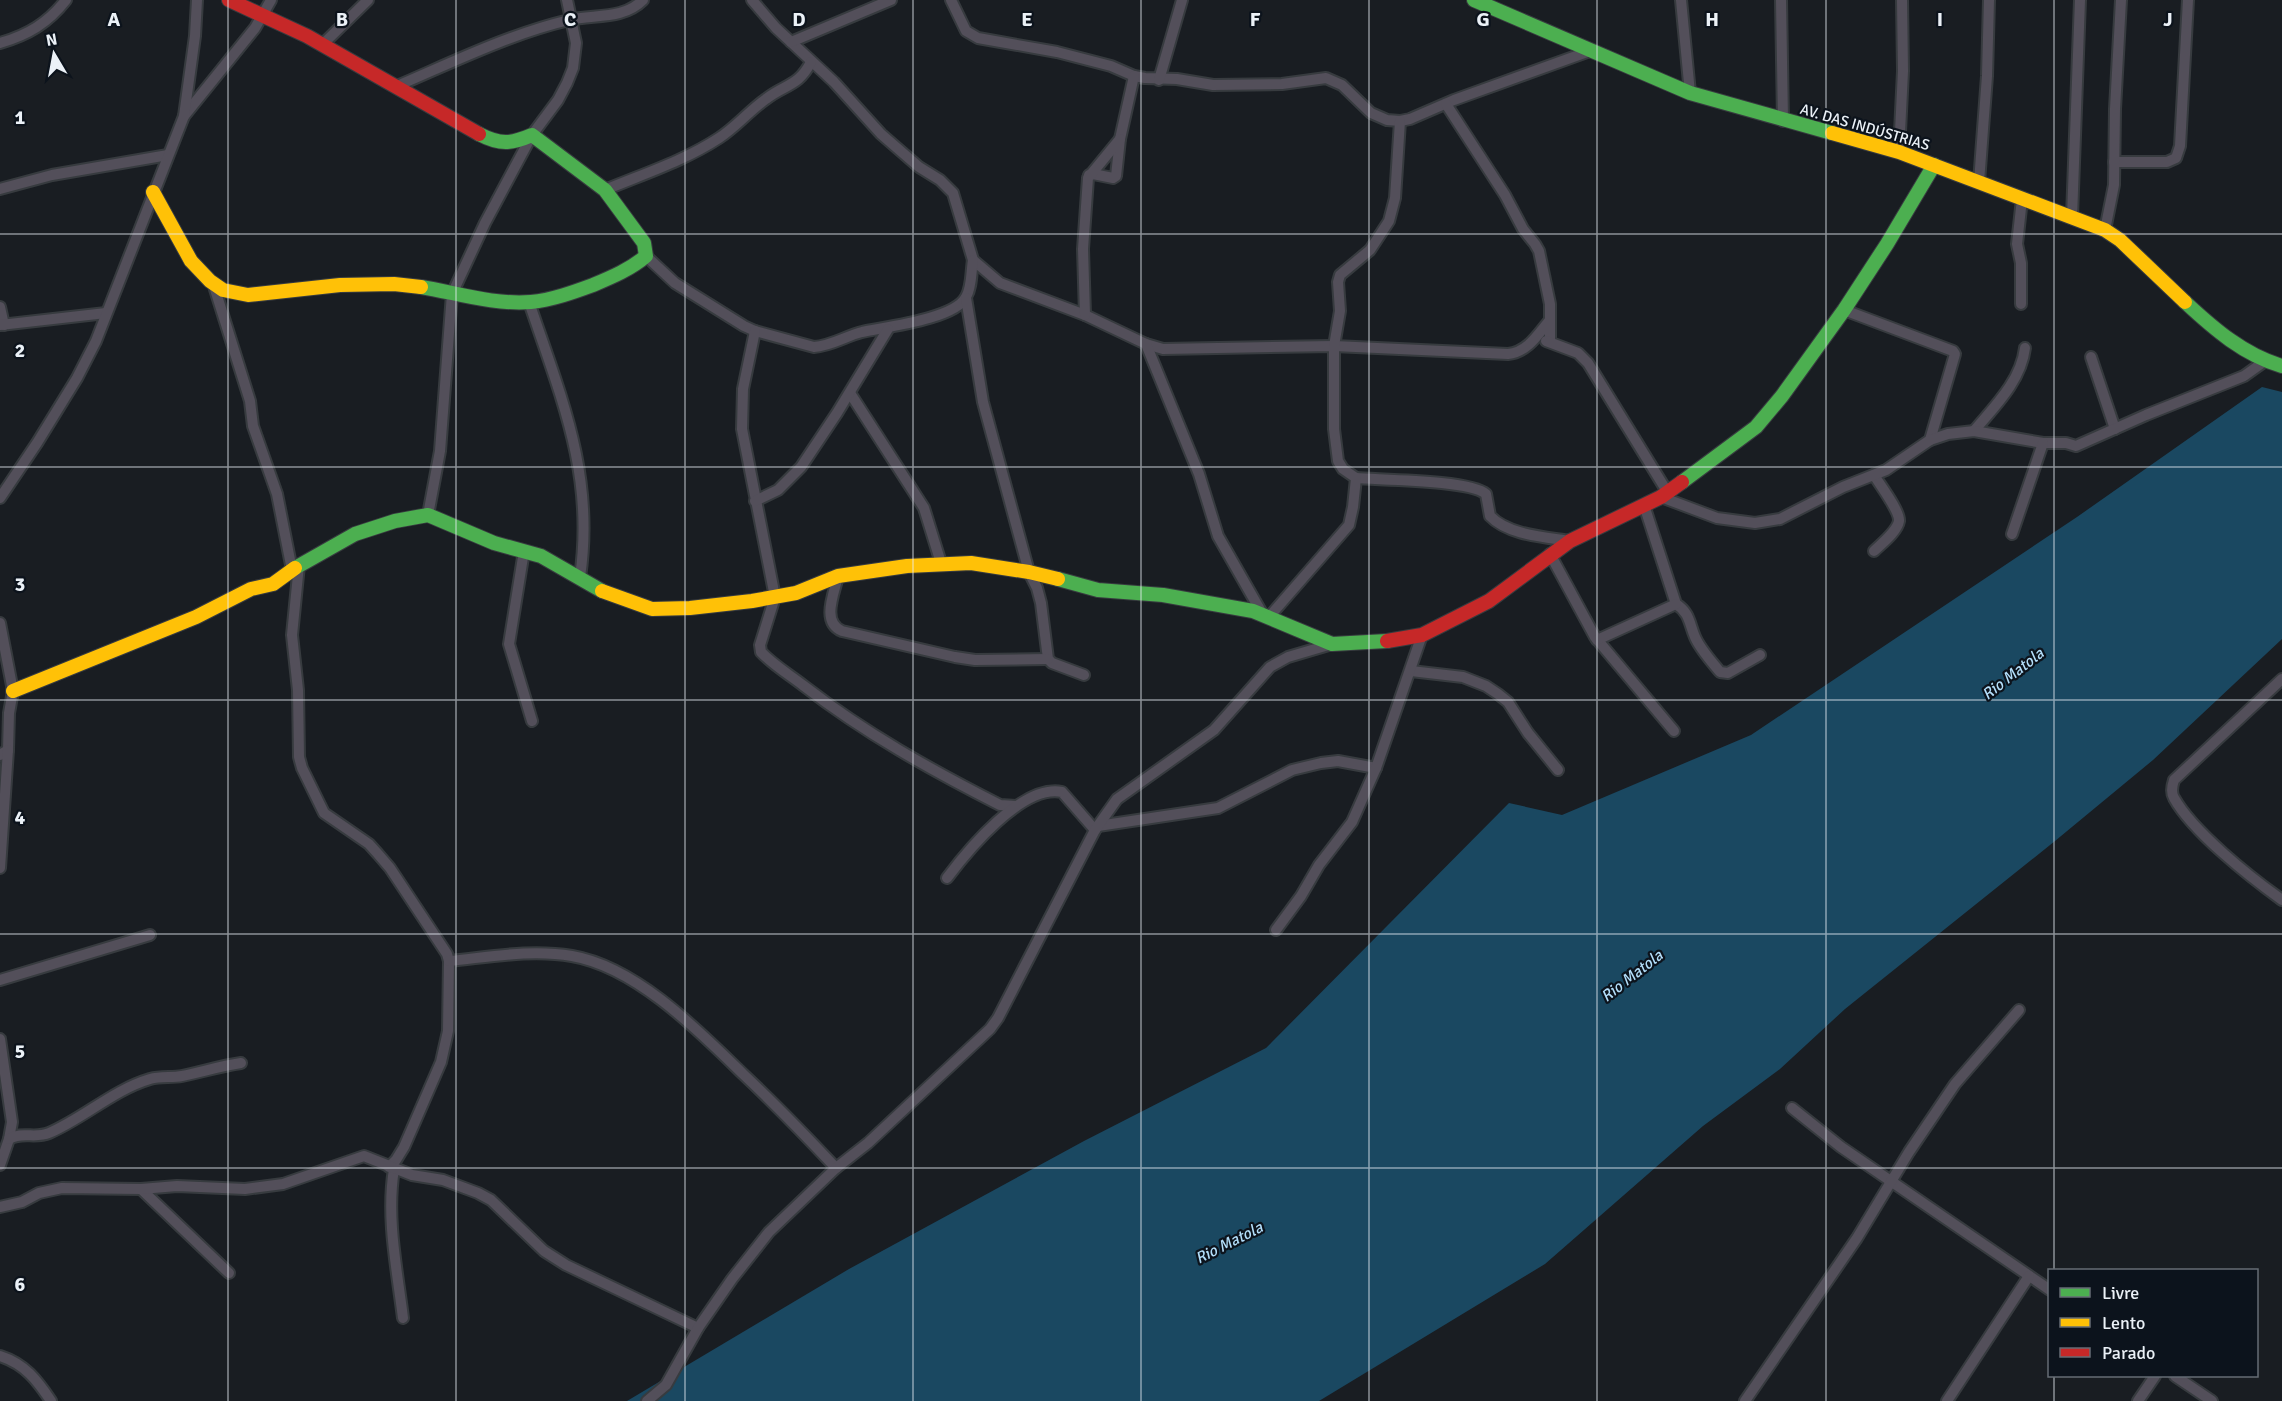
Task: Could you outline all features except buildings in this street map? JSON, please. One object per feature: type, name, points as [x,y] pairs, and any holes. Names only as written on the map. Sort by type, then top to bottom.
[{"type":"street","points":[[0,43],[39,28],[66,0]]},
{"type":"street","points":[[0,498],[37,443],[89,357],[184,116],[195,36],[197,0]]},
{"type":"street","points":[[229,0],[323,44],[492,141],[514,143],[532,135]]},
{"type":"street","points":[[184,116],[234,56],[271,0]]},
{"type":"street","points":[[323,44],[368,0]]},
{"type":"street","points":[[428,515],[440,451],[452,294],[485,223],[532,135],[558,100],[570,75],[576,43],[567,0]]},
{"type":"street","points":[[398,86],[527,32],[572,19],[618,13],[637,6],[643,0]]},
{"type":"street","points":[[752,0],[776,28],[834,82],[881,134],[954,193],[973,261],[966,298],[983,402],[1029,572],[1041,603],[1048,659],[1052,663],[1084,675]]},
{"type":"street","points":[[791,42],[891,0]]},
{"type":"street","points":[[951,0],[966,31],[978,38],[1057,52],[1111,66],[1134,76],[1159,80],[1177,79],[1214,85],[1282,84],[1326,78],[1342,85],[1379,117],[1400,121],[1590,51]]},
{"type":"street","points":[[1159,80],[1182,0]]},
{"type":"street","name":"AV. DAS INDÚSTRIAS","points":[[1474,0],[1690,93],[1899,152],[2105,230],[2127,247],[2217,332],[2265,360],[2282,366]]},
{"type":"street","points":[[1682,0],[1690,93]]},
{"type":"street","points":[[1780,0],[1783,121]]},
{"type":"street","points":[[1899,152],[1904,70],[1902,0]]},
{"type":"street","points":[[1979,182],[1987,76],[1989,0]]},
{"type":"street","points":[[2072,218],[2080,0]]},
{"type":"street","points":[[2105,230],[2115,185],[2121,0]]},
{"type":"street","points":[[2114,162],[2167,162],[2176,158],[2180,146],[2188,0]]},
{"type":"street","points":[[605,190],[699,150],[721,136],[767,98],[799,80],[805,75],[811,62]]},
{"type":"street","points":[[1089,175],[1116,176],[1120,139],[1134,76]]},
{"type":"street","points":[[1446,104],[1509,201],[1523,229],[1535,244],[1550,304],[1550,341]]},
{"type":"street","points":[[1400,121],[1395,198],[1389,221],[1370,250],[1339,278],[1340,311],[1334,346],[1334,429],[1338,460],[1343,469],[1356,478],[1435,483],[1477,489],[1486,494],[1490,516],[1497,522],[1520,532],[1570,541]]},
{"type":"street","points":[[532,135],[605,190],[644,243],[646,256],[675,283],[755,331],[814,347],[823,346],[862,332],[912,323],[944,312],[960,304],[966,298]]},
{"type":"street","points":[[1085,315],[1083,249],[1089,175],[1120,139]]},
{"type":"street","points":[[0,189],[52,175],[168,155]]},
{"type":"street","points":[[647,1401],[666,1385],[698,1328],[732,1279],[769,1232],[836,1168],[868,1143],[990,1029],[998,1018],[1096,828],[1118,799],[1214,730],[1270,667],[1288,657],[1332,644],[1397,640],[1422,635],[1489,601],[1570,541],[1664,495],[1756,427],[1782,396],[1844,310],[1934,165]]},
{"type":"street","points":[[153,192],[165,210],[178,241],[188,257],[213,283],[231,293],[242,295],[322,286],[401,284],[492,300],[529,302],[580,290],[627,270],[646,256]]},
{"type":"street","points":[[2021,304],[2021,262],[2017,244],[2022,199]]},
{"type":"street","points":[[973,261],[1000,283],[1085,315],[1146,344],[1163,349],[1334,346],[1508,354],[1520,351],[1533,341],[1550,320]]},
{"type":"street","points":[[213,283],[250,402],[253,426],[277,494],[296,567],[292,635],[298,690],[299,746],[302,768],[324,813],[369,844],[390,868],[447,954],[449,961],[448,1031],[441,1062],[405,1147],[392,1168],[390,1211],[403,1318]]},
{"type":"street","points":[[219,304],[231,293]]},
{"type":"street","points":[[529,302],[577,452],[584,508],[583,558],[580,577]]},
{"type":"street","points":[[0,307],[2,325],[106,314]]},
{"type":"street","points":[[1844,310],[1953,351],[1955,354],[1930,440]]},
{"type":"street","points":[[755,501],[789,482],[801,467],[850,393],[888,329]]},
{"type":"street","points":[[755,331],[743,389],[742,429],[775,597],[760,645],[761,652],[838,713],[888,746],[1000,804],[1016,806]]},
{"type":"street","points":[[1533,341],[1550,341],[1578,353],[1588,363],[1664,495],[1717,518],[1755,523],[1780,519],[1843,487],[1886,470],[1930,440],[1948,434],[1974,431],[2043,443],[2066,442],[2076,446],[2244,376],[2265,360]]},
{"type":"street","points":[[1146,344],[1199,474],[1218,536],[1266,616]]},
{"type":"street","points":[[1974,431],[2001,399],[2020,367],[2025,348]]},
{"type":"street","points":[[2091,357],[2115,429]]},
{"type":"street","points":[[850,393],[924,508],[941,563]]},
{"type":"street","points":[[2012,534],[2043,443]]},
{"type":"street","points":[[1874,475],[1897,512],[1899,521],[1895,529],[1875,551]]},
{"type":"street","points":[[1266,616],[1350,523],[1356,478]]},
{"type":"street","points":[[1644,505],[1676,604],[1684,610],[1691,621],[1695,638],[1720,672],[1728,673],[1760,655]]},
{"type":"street","points":[[13,691],[196,617],[251,589],[273,584],[296,567],[355,534],[395,521],[428,515],[494,543],[541,556],[626,602],[652,609],[690,608],[775,597],[795,593],[838,576],[907,566],[971,563],[1029,572],[1098,590],[1202,600],[1266,616],[1332,644]]},
{"type":"street","points":[[524,551],[509,638],[510,650],[532,721]]},
{"type":"street","points":[[1550,554],[1597,640],[1674,731]]},
{"type":"street","points":[[838,576],[830,616],[834,626],[843,631],[975,660],[1048,659]]},
{"type":"street","points":[[1597,640],[1676,604]]},
{"type":"street","points":[[0,623],[13,691],[4,752],[0,868]]},
{"type":"street","points":[[1275,930],[1301,896],[1319,865],[1347,831],[1376,768],[1422,635]]},
{"type":"street","points":[[1411,671],[1463,677],[1486,686],[1498,694],[1509,702],[1528,733],[1558,770]]},
{"type":"street","points":[[2282,679],[2174,780],[2172,788],[2173,797],[2202,834],[2282,900]]},
{"type":"street","points":[[1096,828],[1218,808],[1292,770],[1321,763],[1338,760],[1376,768]]},
{"type":"street","points":[[947,878],[980,837],[1016,806],[1040,795],[1053,791],[1062,792],[1096,828]]},
{"type":"street","points":[[0,980],[150,935]]},
{"type":"street","points":[[449,961],[525,953],[548,953],[575,957],[613,970],[651,993],[684,1018],[791,1121],[836,1168]]},
{"type":"street","points":[[1745,1401],[1857,1238],[1890,1182],[1955,1084],[2019,1010]]},
{"type":"street","points":[[0,1039],[11,1112],[9,1139],[0,1165]]},
{"type":"street","points":[[9,1139],[15,1136],[31,1137],[50,1133],[116,1095],[151,1078],[179,1077],[215,1067],[240,1064]]},
{"type":"street","points":[[1792,1108],[1890,1182],[2048,1289]]},
{"type":"street","points":[[0,1207],[22,1202],[39,1193],[62,1188],[141,1189],[177,1186],[245,1189],[283,1184],[363,1156],[412,1175],[443,1180],[478,1193],[491,1200],[544,1251],[566,1265],[698,1328]]},
{"type":"street","points":[[141,1189],[229,1274]]},
{"type":"street","points":[[1947,1401],[2029,1276]]},
{"type":"street","points":[[0,1356],[22,1366],[34,1377],[51,1401]]},
{"type":"street","points":[[2138,1401],[2155,1377]]},
{"type":"street","points":[[2176,1377],[2212,1401]]},
{"type":"water","name":"Rio Matola","points":[[2262,387],[2282,392],[2282,639],[2153,760],[1845,1009],[1780,1069],[1703,1126],[1545,1264],[1319,1401],[627,1401],[849,1269],[1084,1141],[1266,1048],[1509,803],[1562,815],[1751,735],[2077,517]]},
{"type":"traffic: fast","points":[[1474,0],[1690,93],[1832,133]]},
{"type":"traffic: fast","points":[[421,287],[503,302],[539,301],[593,285],[628,269],[646,256],[644,243],[605,190],[532,135],[518,140],[499,142],[479,134]]},
{"type":"traffic: fast","points":[[1682,482],[1756,427],[1782,396],[1844,310],[1934,165]]},
{"type":"traffic: fast","points":[[2185,302],[2218,331],[2242,348],[2282,366]]},
{"type":"traffic: fast","points":[[295,568],[355,534],[395,521],[428,515],[494,543],[541,556],[602,591]]},
{"type":"traffic: fast","points":[[1058,579],[1098,590],[1163,595],[1253,611],[1332,644],[1387,641]]},
{"type":"traffic: slow","points":[[1832,133],[1899,152],[2105,230],[2120,240],[2185,302]]},
{"type":"traffic: slow","points":[[153,192],[191,261],[210,281],[223,290],[248,295],[340,285],[394,284],[421,287]]},
{"type":"traffic: slow","points":[[602,591],[652,609],[690,608],[752,601],[796,593],[838,576],[907,566],[971,563],[1058,579]]},
{"type":"traffic: slow","points":[[13,691],[196,617],[251,589],[273,584],[295,568]]},
{"type":"traffic: jam","points":[[229,0],[307,36],[479,134]]},
{"type":"traffic: jam","points":[[1387,641],[1422,635],[1489,601],[1570,541],[1661,497],[1682,482]]}]
